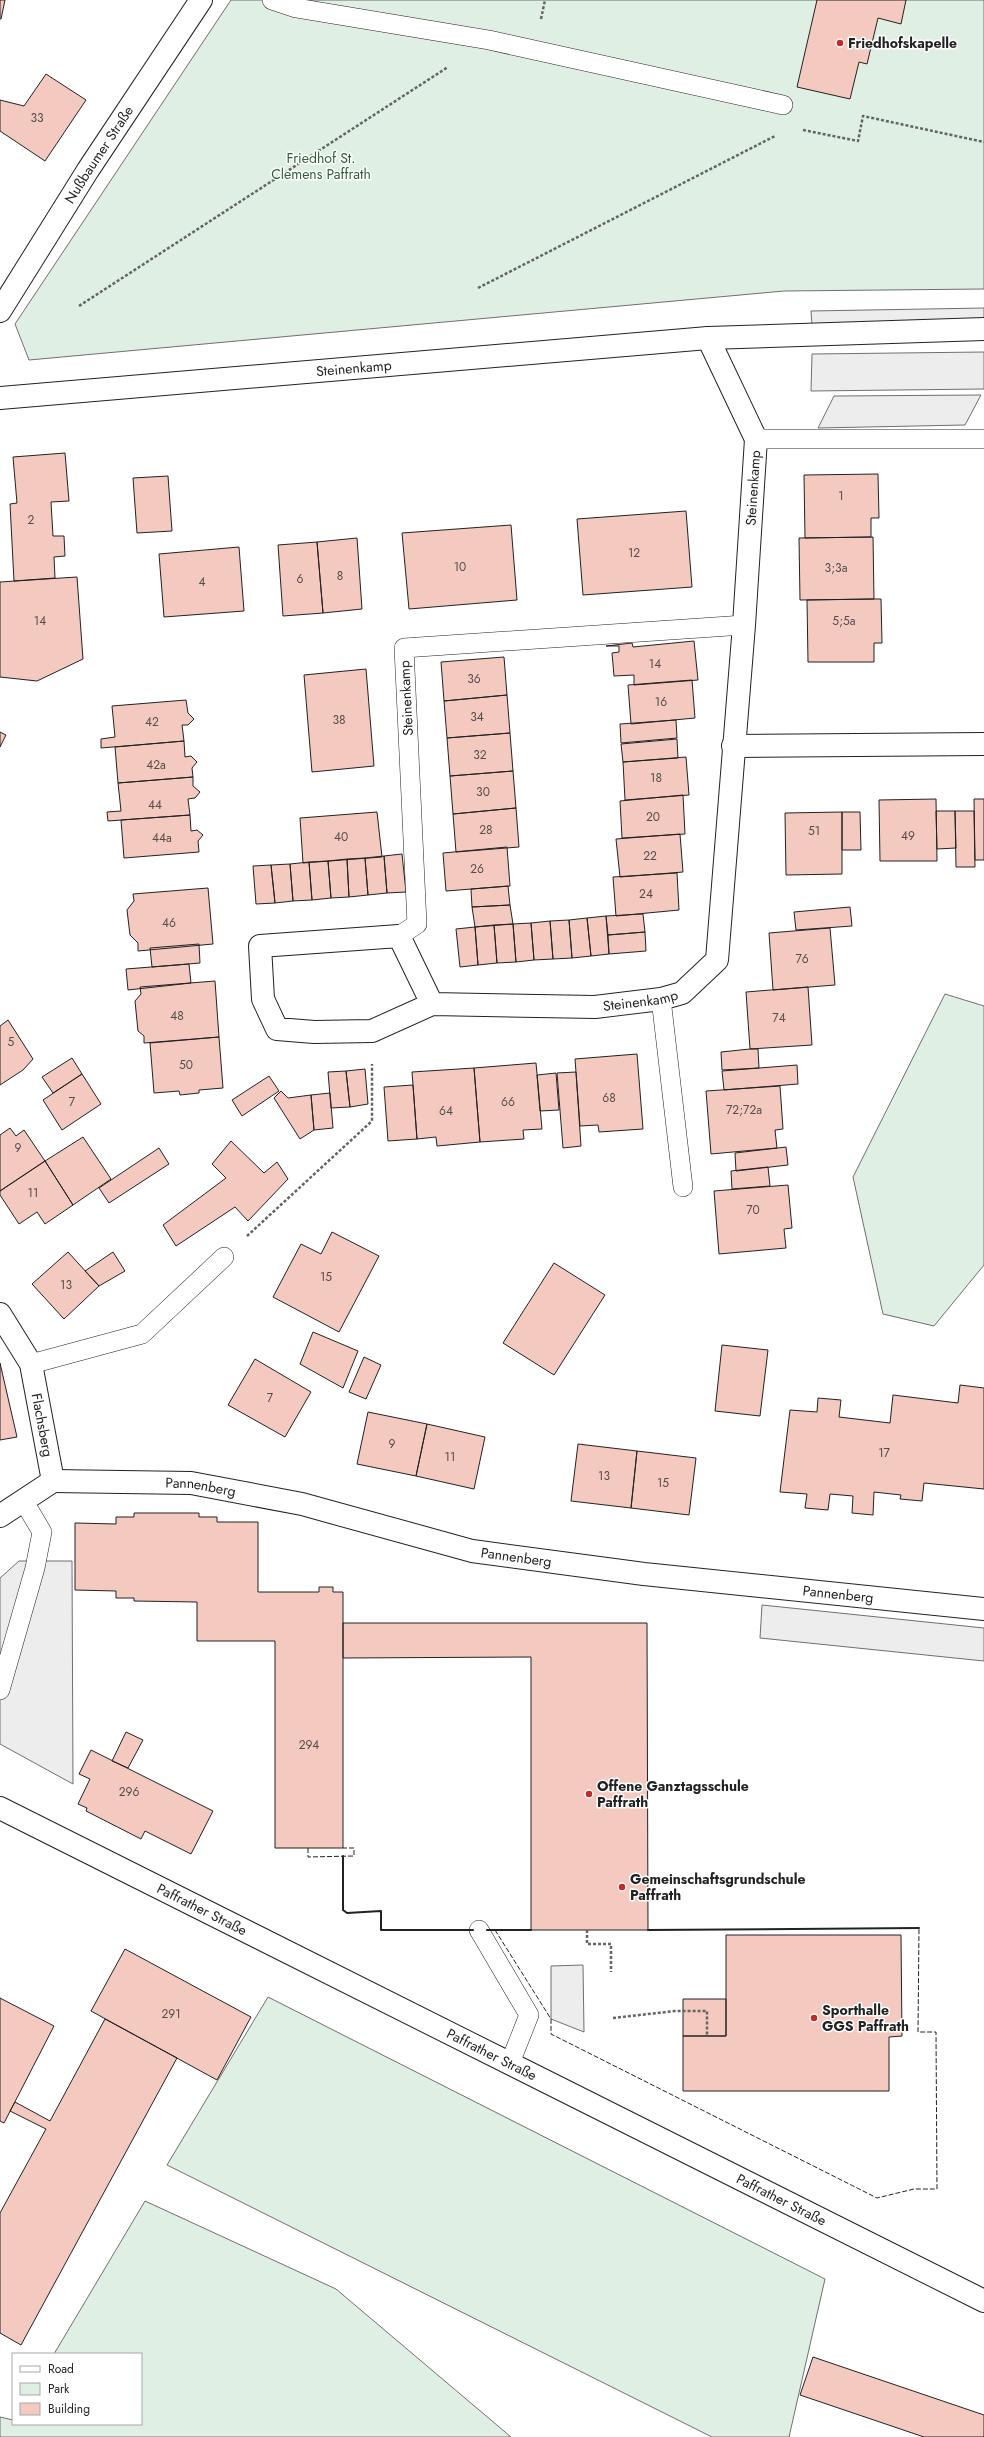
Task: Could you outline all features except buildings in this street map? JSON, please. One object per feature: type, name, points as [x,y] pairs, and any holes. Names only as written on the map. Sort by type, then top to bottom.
[{"type":"street","name":"Nußbaumer Straße","points":[[0,311],[88,170],[201,0]]},
{"type":"street","name":"Steinenkamp","points":[[0,398],[708,338],[984,329]]},
{"type":"street","name":"Steinenkamp","points":[[399,936],[260,946],[263,999],[277,1029],[314,1032],[372,1031],[432,1004],[595,1007],[661,999],[682,993],[717,960],[733,746],[744,625],[756,439],[708,338]]},
{"type":"street","points":[[733,746],[984,744]]},
{"type":"street","points":[[399,936],[432,1004]]},
{"type":"street","name":"Flachsberg","points":[[0,1314],[31,1364],[54,1481]]},
{"type":"street","points":[[9,1508],[54,1481]]},
{"type":"street","name":"Pannenberg","points":[[54,1481],[192,1483],[302,1504],[472,1551],[644,1574],[984,1609]]},
{"type":"street","name":"Paffrather Straße","points":[[0,1808],[984,2300]]},
{"type":"lane","points":[[272,0],[296,8],[490,40],[783,105]]},
{"type":"lane","points":[[756,439],[984,439]]},
{"type":"lane","name":"Steinenkamp","points":[[399,936],[417,924],[404,648],[744,625]]},
{"type":"lane","points":[[661,999],[683,1187]]},
{"type":"lane","points":[[31,1364],[142,1334],[224,1257]]},
{"type":"lane","points":[[0,1690],[36,1568],[42,1532],[9,1508]]},
{"type":"lane","points":[[479,1930],[529,2015],[510,2063]]},
{"type":"path","points":[[79,306],[490,40]]},
{"type":"path","points":[[783,105],[791,128]]},
{"type":"path","points":[[478,288],[791,128],[858,141],[863,116],[984,142]]},
{"type":"path","points":[[224,1257],[372,1120],[372,1031]]},
{"type":"path","points":[[588,1930],[588,1944],[611,1944],[611,1972]]},
{"type":"path","points":[[613,2018],[675,2011],[707,2011],[707,2036]]},
{"type":"green space","name":"Friedhof St. Clemens Paffrath","points":[[231,0],[984,0],[984,289],[784,291],[29,360],[15,324]]},
{"type":"green space","points":[[945,994],[984,1006],[984,1265],[934,1326],[883,1314],[853,1177]]},
{"type":"green space","points":[[268,1997],[825,2279],[789,2437],[712,2437],[167,2165]]},
{"type":"green space","points":[[145,2201],[336,2289],[511,2437],[0,2437],[0,2417],[12,2420],[12,2425],[142,2425],[142,2353],[55,2353]]},
{"type":"shaded area","points":[[984,308],[984,322],[812,325],[811,311]]},
{"type":"shaded area","points":[[984,352],[984,389],[811,391],[812,354]]},
{"type":"shaded area","points":[[981,395],[965,425],[818,428],[834,396]]},
{"type":"shaded area","points":[[19,1561],[72,1561],[73,1784],[0,1744],[0,1578]]},
{"type":"shaded area","points":[[762,1605],[984,1628],[984,1661],[760,1638]]},
{"type":"shaded area","points":[[583,1965],[584,2032],[551,2019],[551,1966]]},
{"type":"fence","points":[[308,1848],[308,1857],[354,1856],[354,1848],[343,1848]]},
{"type":"fence","points":[[495,1930],[551,2019],[551,2034],[877,2198],[914,2189],[937,2189],[936,2032],[918,2032],[919,1928]]},
{"type":"wall","points":[[343,1856],[343,1910],[347,1913],[381,1911],[381,1930],[473,1930]]},
{"type":"wall","points":[[648,1930],[919,1928]]},
{"type":"wall","points":[[487,1930],[531,1930]]},
{"type":"place","name":"Friedhofskapelle","points":[[840,43]]},
{"type":"place","name":"Offene Ganztagsschule Paffrath","points":[[589,1794]]},
{"type":"place","name":"Gemeinschaftsgrundschule Paffrath","points":[[622,1887]]},
{"type":"place","name":"Sporthalle GGS Paffrath","points":[[814,2018]]}]
